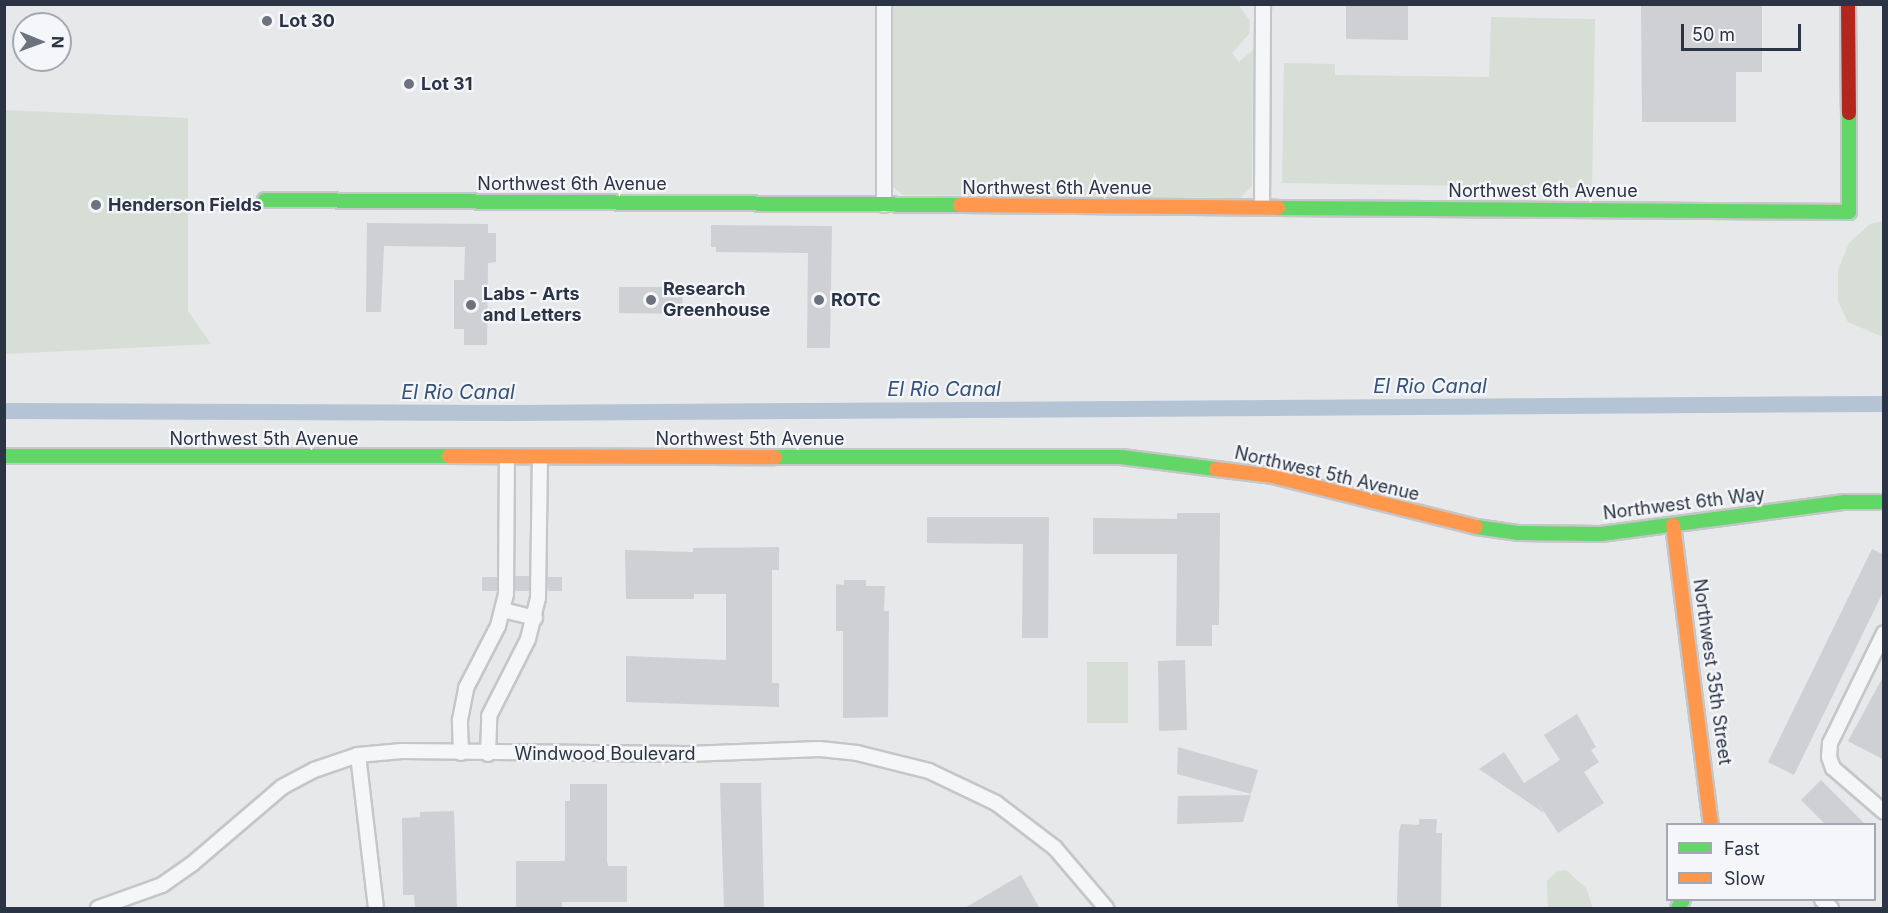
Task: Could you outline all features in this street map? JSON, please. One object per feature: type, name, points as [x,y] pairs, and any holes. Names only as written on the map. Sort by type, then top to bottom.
[{"type":"street","points":[[884,4],[884,205]]},
{"type":"street","points":[[1262,207],[1263,4]]},
{"type":"street","name":"Northwest 6th Avenue","points":[[265,200],[1850,212],[1848,4]]},
{"type":"street","name":"Northwest 5th Avenue","points":[[4,456],[507,458],[1083,456],[1172,460],[1272,476],[1488,529]]},
{"type":"street","points":[[461,753],[460,720],[466,688],[503,610],[507,579],[507,458]]},
{"type":"street","points":[[488,754],[489,716],[535,618],[540,580],[540,458]]},
{"type":"street","name":"Northwest 6th Way","points":[[1488,529],[1560,535],[1672,525],[1845,502],[1884,502]]},
{"type":"street","name":"Northwest 35th Street","points":[[1672,525],[1704,741],[1711,823]]},
{"type":"street","points":[[503,610],[535,618]]},
{"type":"street","points":[[1884,633],[1880,650],[1830,743],[1829,757],[1833,768],[1884,812]]},
{"type":"street","name":"Windwood Boulevard","points":[[98,909],[162,885],[192,864],[282,787],[314,770],[358,756],[402,751],[488,754],[687,754],[820,749],[894,760],[963,786],[1026,824],[1081,875],[1106,909]]},
{"type":"street","points":[[358,756],[376,909]]},
{"type":"shaded area","points":[[1238,4],[1250,21],[1249,34],[1232,53],[1239,62],[1253,50],[1252,186],[1240,198],[903,195],[892,186],[893,5]]},
{"type":"shaded area","points":[[1491,17],[1595,19],[1592,188],[1282,183],[1284,63],[1335,64],[1335,75],[1489,77]]},
{"type":"shaded area","name":"Henderson Fields","points":[[4,110],[188,118],[188,311],[211,344],[5,354]]},
{"type":"shaded area","points":[[1884,221],[1883,337],[1848,322],[1838,301],[1838,270],[1849,243],[1870,224]]},
{"type":"shaded area","points":[[1087,662],[1128,662],[1128,723],[1087,723]]},
{"type":"shaded area","points":[[1566,870],[1586,888],[1593,908],[1548,908],[1547,881],[1556,872]]},
{"type":"building","points":[[1346,4],[1408,4],[1408,40],[1346,39]]},
{"type":"building","points":[[1641,4],[1762,4],[1762,72],[1736,72],[1736,122],[1642,122]]},
{"type":"building","name":"Labs - Arts and Letters","points":[[367,223],[488,224],[488,233],[496,233],[496,262],[488,263],[487,345],[464,345],[464,329],[454,329],[454,280],[464,280],[465,247],[384,246],[381,312],[366,312]]},
{"type":"building","name":"ROTC","points":[[711,225],[832,226],[830,348],[807,348],[808,253],[716,252],[716,247],[711,247]]},
{"type":"building","name":"Research Greenhouse","points":[[619,287],[683,287],[682,314],[619,313]]},
{"type":"building","points":[[1177,513],[1220,513],[1219,625],[1212,625],[1212,646],[1176,646],[1177,554],[1093,554],[1093,518],[1177,519]]},
{"type":"building","points":[[927,517],[1049,517],[1048,638],[1022,638],[1023,544],[927,543]]},
{"type":"building","points":[[779,547],[779,570],[772,570],[772,683],[779,683],[779,707],[626,702],[626,656],[726,660],[726,594],[694,594],[694,599],[626,599],[625,550],[693,552],[693,548]]},
{"type":"building","points":[[1872,549],[1884,555],[1884,590],[1794,775],[1768,762]]},
{"type":"building","points":[[515,576],[529,576],[529,591],[515,591]]},
{"type":"building","points":[[482,577],[497,577],[497,591],[482,591]]},
{"type":"building","points":[[547,577],[562,577],[562,591],[548,591]]},
{"type":"building","points":[[844,580],[866,580],[866,586],[885,586],[884,611],[889,611],[888,717],[843,718],[843,631],[836,631],[836,584],[844,585]]},
{"type":"building","points":[[1185,660],[1187,730],[1159,731],[1158,661]]},
{"type":"building","points":[[1884,675],[1884,760],[1848,741]]},
{"type":"building","points":[[1577,714],[1596,747],[1591,750],[1599,762],[1584,772],[1604,803],[1558,833],[1537,801],[1544,813],[1479,769],[1504,752],[1524,783],[1560,760],[1544,735]]},
{"type":"building","points":[[1178,747],[1258,770],[1251,794],[1177,774]]},
{"type":"building","points":[[1821,780],[1864,823],[1824,823],[1801,800]]},
{"type":"building","points":[[720,783],[761,783],[764,909],[724,909]]},
{"type":"building","points":[[570,784],[607,784],[607,861],[608,866],[627,866],[627,902],[562,902],[562,909],[516,909],[516,861],[565,861],[565,801],[570,801]]},
{"type":"building","points":[[1251,795],[1243,822],[1177,824],[1178,796]]},
{"type":"building","points":[[454,811],[457,909],[415,909],[414,895],[403,895],[402,818],[420,817],[420,812]]},
{"type":"building","points":[[1419,819],[1437,819],[1436,833],[1442,833],[1441,909],[1399,909],[1397,903],[1401,824],[1419,825]]},
{"type":"building","points":[[1021,875],[1040,909],[963,909]]},
{"type":"waterway","name":"El Rio Canal","points":[[4,411],[511,413],[1884,404]]},
{"type":"traffic: fast","points":[[1278,208],[1849,212],[1849,113]]},
{"type":"traffic: fast","points":[[265,200],[960,205]]},
{"type":"traffic: fast","points":[[4,456],[449,456]]},
{"type":"traffic: fast","points":[[775,457],[1121,457],[1216,469]]},
{"type":"traffic: fast","points":[[1476,527],[1518,533],[1601,534],[1845,502],[1884,502]]},
{"type":"traffic: fast","points":[[1678,908],[1682,901]]},
{"type":"traffic: slow","points":[[960,205],[1278,208]]},
{"type":"traffic: slow","points":[[449,456],[775,457]]},
{"type":"traffic: slow","points":[[1216,469],[1272,476],[1476,527]]},
{"type":"traffic: slow","points":[[1673,525],[1711,823]]},
{"type":"traffic: jam","points":[[1848,4],[1849,113]]},
{"type":"place","name":"Lot 30","points":[[267,21]]},
{"type":"place","name":"Lot 31","points":[[409,84]]},
{"type":"place","name":"Henderson Fields","points":[[96,205]]},
{"type":"place","name":"Research Greenhouse","points":[[651,300]]},
{"type":"place","name":"ROTC","points":[[819,300]]},
{"type":"place","name":"Labs - Arts and Letters","points":[[471,305]]}]
